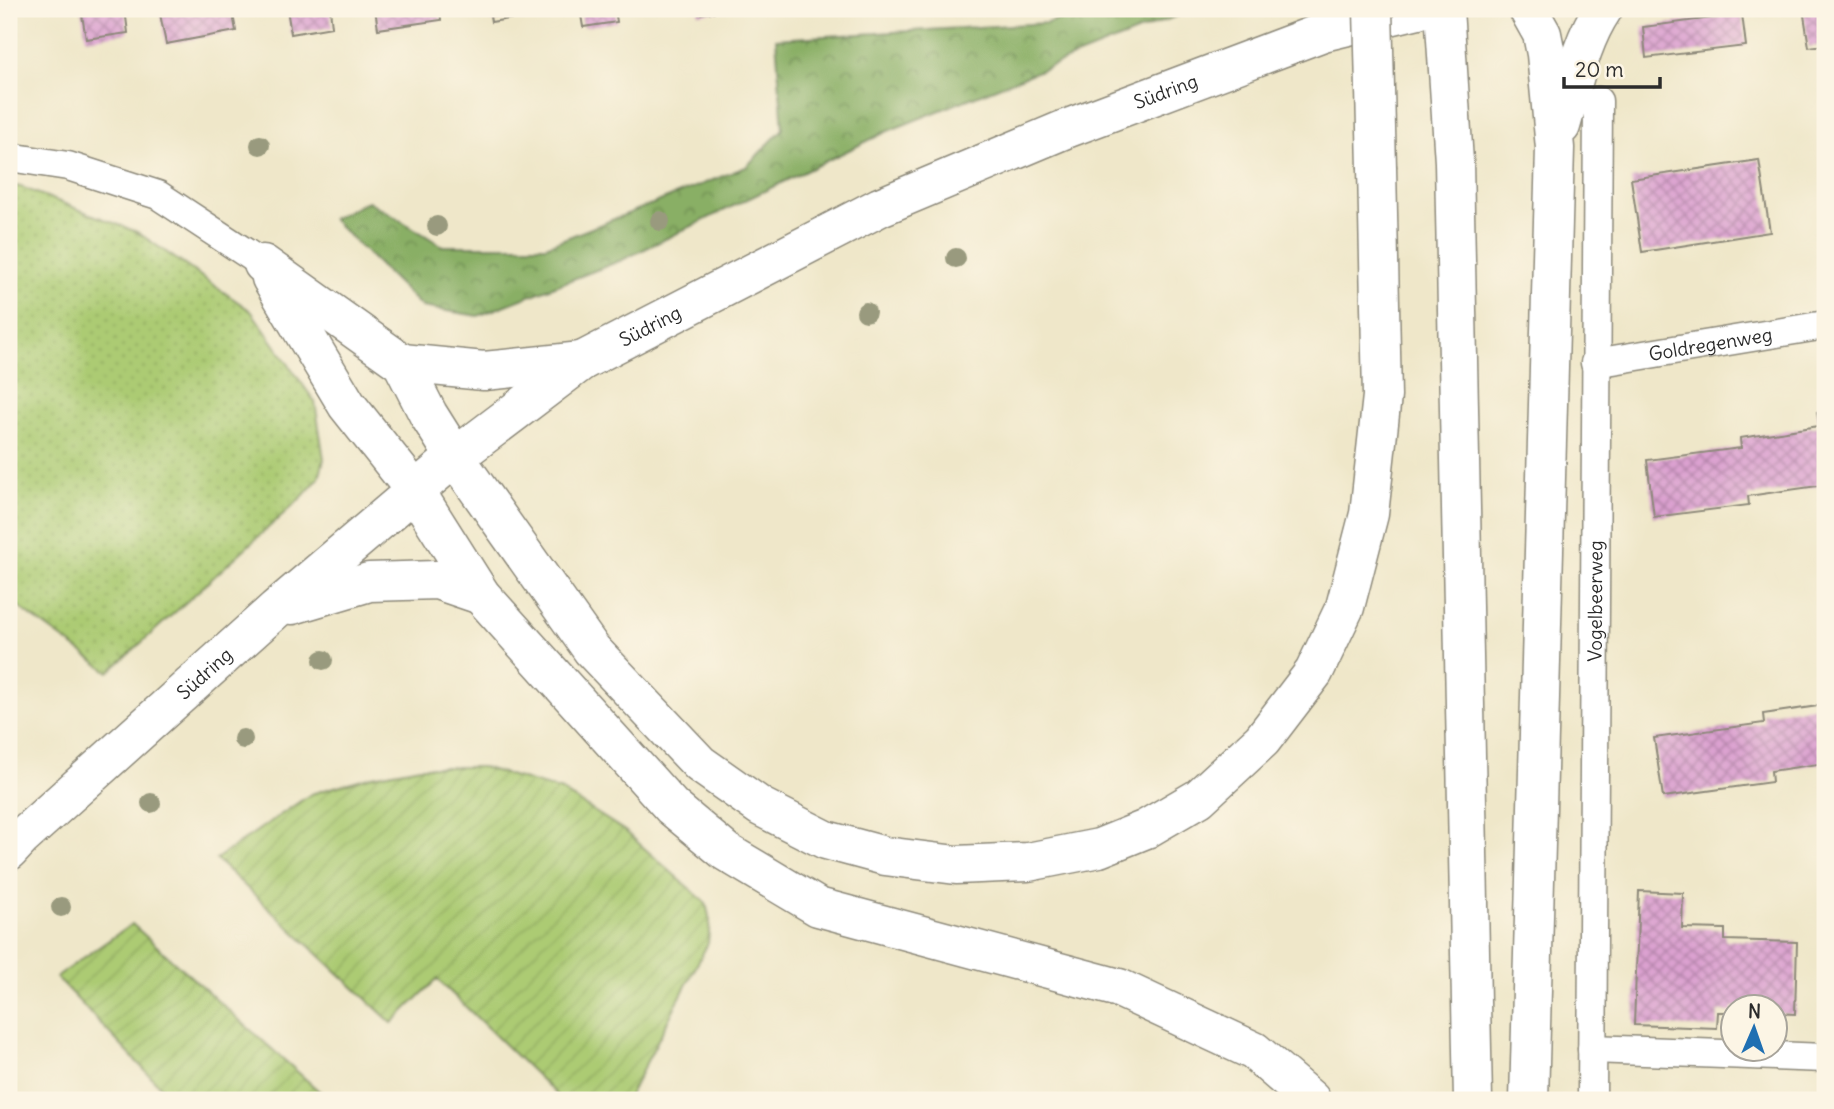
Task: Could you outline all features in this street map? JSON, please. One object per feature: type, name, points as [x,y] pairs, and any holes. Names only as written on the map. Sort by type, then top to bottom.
[{"type":"main road","points":[[263,264],[402,363],[428,414],[455,457],[592,650],[699,764],[761,807],[827,841],[885,856],[956,865],[1028,862],[1099,848],[1146,829],[1199,798],[1262,740],[1314,672],[1345,607],[1370,514],[1382,396],[1373,9]]},
{"type":"main road","name":"Südring","points":[[9,851],[20,838],[276,609],[455,457],[582,361],[880,207],[1039,140],[1323,32],[1418,9]]},
{"type":"main road","points":[[1444,9],[1454,162],[1473,1100]]},
{"type":"main road","points":[[1528,9],[1542,34],[1546,54],[1555,148],[1529,1100]]},
{"type":"main road","points":[[1555,148],[1584,45],[1592,25],[1603,9]]},
{"type":"main road","points":[[263,264],[347,405],[416,492],[481,595],[672,807],[726,852],[818,906],[1119,988],[1254,1051],[1311,1100]]},
{"type":"main road","points":[[402,363],[484,371],[582,361]]},
{"type":"main road","points":[[276,609],[369,582],[437,580],[481,595]]},
{"type":"street","name":"Vogelbeerweg","points":[[1592,1100],[1598,101]]},
{"type":"street","points":[[9,158],[68,166],[159,195],[263,264]]},
{"type":"street","name":"Goldregenweg","points":[[1595,363],[1825,325]]},
{"type":"street","points":[[1592,1049],[1825,1058]]},
{"type":"green space","points":[[1098,9],[1194,9],[888,131],[622,260],[478,316],[422,307],[332,219],[368,201],[443,246],[546,246],[746,167],[783,129],[776,39],[1046,23]]},
{"type":"green space","points":[[9,185],[21,187],[137,232],[251,311],[315,402],[324,459],[319,478],[302,497],[109,672],[9,600]]},
{"type":"green space","points":[[420,767],[482,767],[562,791],[625,831],[706,903],[710,921],[708,943],[627,1100],[562,1100],[437,979],[392,1023],[216,859],[311,794],[372,776]]},
{"type":"green space","points":[[132,924],[329,1100],[173,1100],[56,977]]},
{"type":"building","points":[[81,9],[125,9],[128,33],[86,39]]},
{"type":"building","points":[[159,9],[232,9],[236,31],[166,44]]},
{"type":"building","points":[[287,9],[330,9],[332,27],[291,34]]},
{"type":"building","points":[[375,9],[440,9],[441,20],[378,29]]},
{"type":"building","points":[[489,9],[532,9],[533,15],[491,22]]},
{"type":"building","points":[[580,9],[615,9],[617,22],[583,27]]},
{"type":"building","points":[[698,9],[725,9],[725,10],[699,14]]},
{"type":"building","points":[[1803,9],[1825,9],[1825,45],[1809,47]]},
{"type":"building","points":[[1742,14],[1746,46],[1646,58],[1643,27]]},
{"type":"building","points":[[1759,160],[1770,232],[1642,252],[1631,179]]},
{"type":"building","points":[[1825,411],[1825,485],[1748,496],[1749,505],[1654,517],[1647,460],[1741,448],[1740,438],[1819,426],[1817,412]]},
{"type":"building","points":[[1825,705],[1825,763],[1771,771],[1772,782],[1663,797],[1654,738],[1764,723],[1763,714]]},
{"type":"building","points":[[1639,891],[1683,893],[1682,928],[1725,929],[1725,940],[1797,942],[1795,1014],[1788,1014],[1788,993],[1718,993],[1717,1028],[1634,1025]]}]
